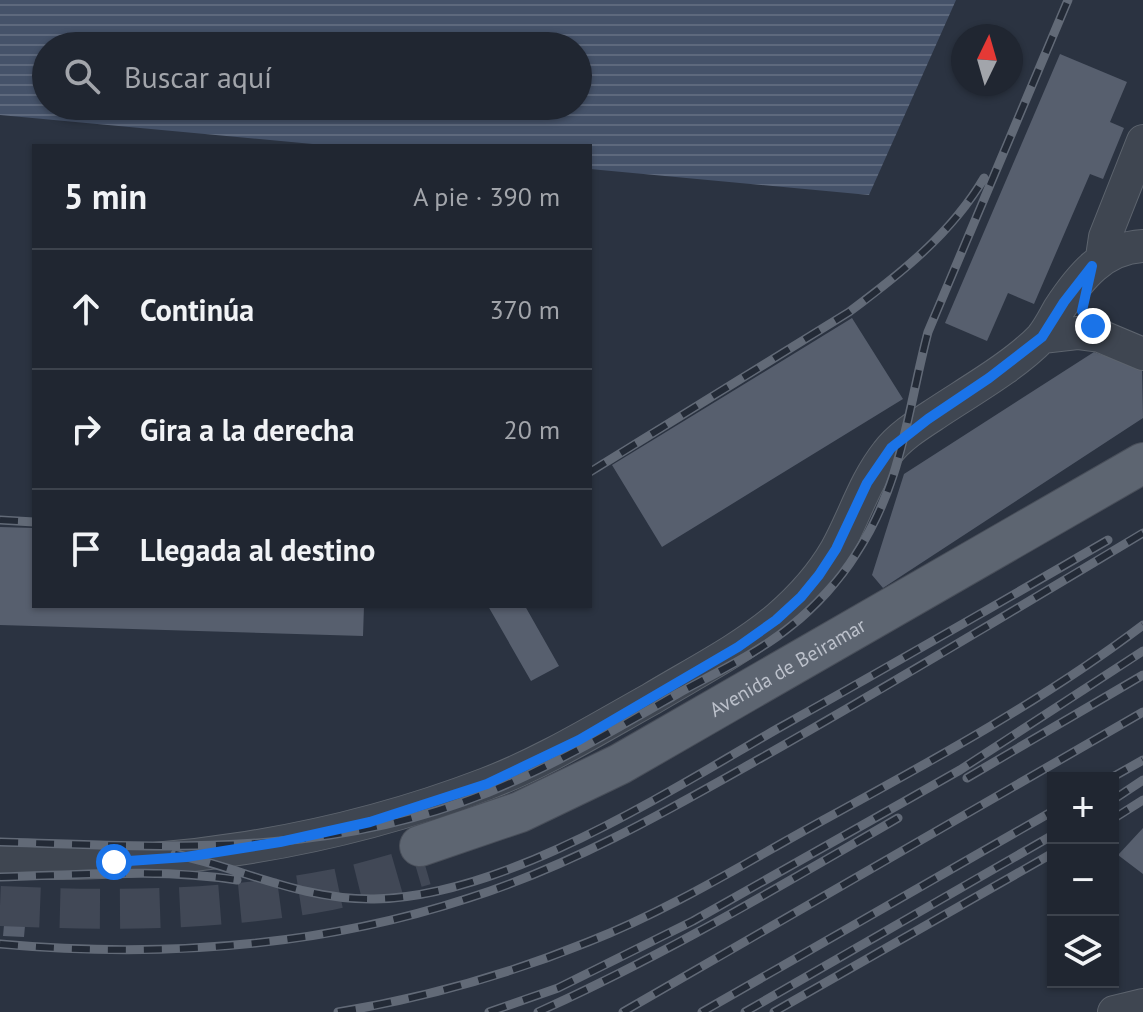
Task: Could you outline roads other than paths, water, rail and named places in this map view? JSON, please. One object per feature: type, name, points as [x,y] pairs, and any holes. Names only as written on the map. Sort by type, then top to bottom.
[{"type":"main road","name":"Avenida de Beiramar","points":[[902,616],[1143,463]]},
{"type":"main road","name":"Avenida de Beiramar","points":[[422,856],[620,764],[1143,492]]},
{"type":"street","points":[[1100,336],[1082,311],[1105,237],[1143,141]]},
{"type":"street","points":[[0,862],[128,861],[186,857],[280,842],[370,822],[487,784],[579,740],[706,666],[776,620],[819,575],[836,549],[872,474],[891,448],[1042,337],[1064,302],[1097,262],[1127,247],[1143,246]]},
{"type":"street","points":[[1042,337],[1077,333],[1100,336],[1143,354]]},
{"type":"street","points":[[1114,1012],[1143,1005]]},
{"type":"water","points":[[0,0],[956,0],[869,195],[592,169],[592,144],[312,144],[54,120],[592,120],[592,32],[32,32],[32,118],[0,115]]},
{"type":"tunnel","points":[[0,906],[83,909],[207,906],[342,888],[425,865]]},
{"type":"railway","points":[[0,842],[126,846],[248,844],[368,828],[428,813],[489,792],[561,758],[736,662],[791,626],[818,602],[842,574],[872,527],[884,500],[902,446],[928,332],[1068,0]]},
{"type":"railway","points":[[592,471],[849,312],[905,268],[940,235],[984,178]]},
{"type":"railway","points":[[0,520],[32,522]]},
{"type":"railway","points":[[0,944],[119,950],[237,945],[354,928],[412,915],[508,885],[619,836],[690,798],[1143,533]]},
{"type":"railway","points":[[175,854],[297,889],[347,898],[424,894],[476,881],[583,837],[635,810],[1108,540]]},
{"type":"railway","points":[[338,1012],[402,1000],[496,975],[558,954],[650,915],[990,727],[1068,678],[1143,625]]},
{"type":"railway","points":[[489,1012],[558,988],[693,921],[960,770],[1143,651]]},
{"type":"railway","points":[[967,778],[1143,675]]},
{"type":"railway","points":[[623,1012],[1143,712]]},
{"type":"railway","points":[[1119,774],[1143,760]]},
{"type":"railway","points":[[1119,796],[1143,780]]},
{"type":"railway","points":[[1119,815],[1143,800]]},
{"type":"railway","points":[[702,1012],[1047,814]]},
{"type":"railway","points":[[538,1012],[676,944],[898,818]]},
{"type":"railway","points":[[745,1012],[1047,838]]},
{"type":"railway","points":[[774,1012],[1047,856]]},
{"type":"railway","points":[[0,877],[149,873],[237,880]]}]
